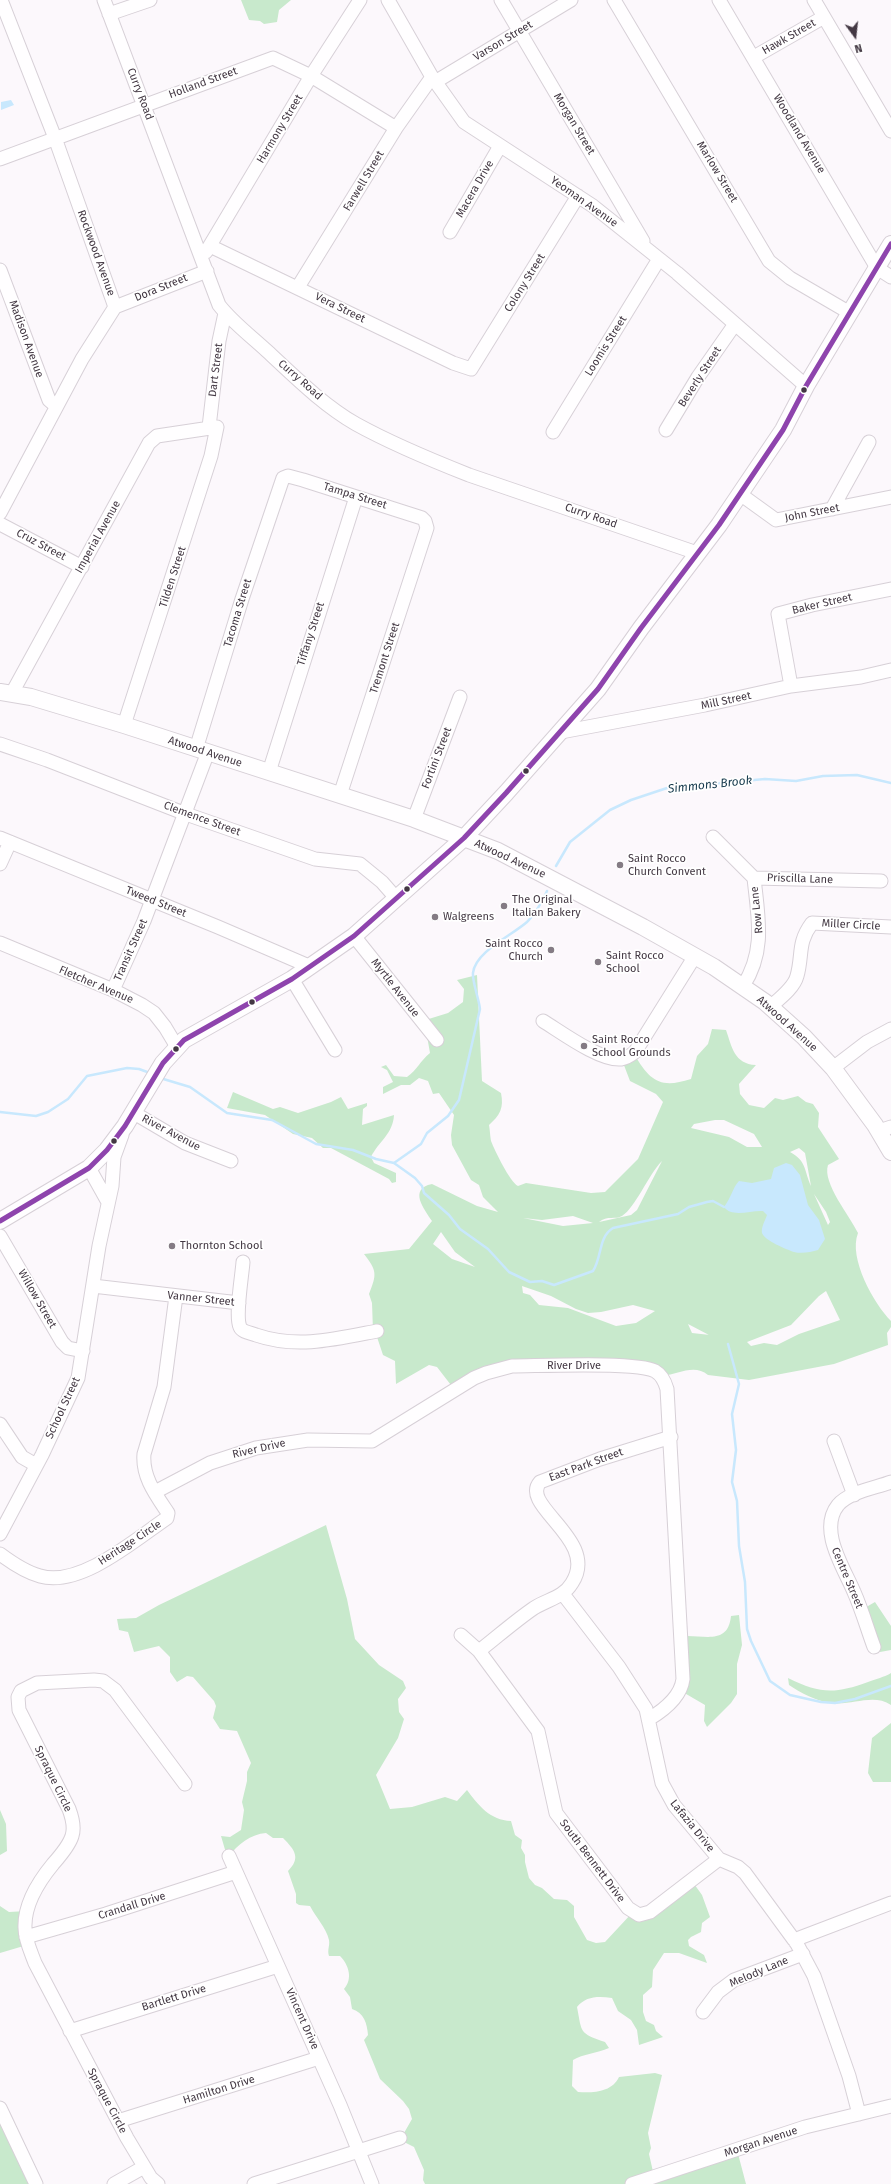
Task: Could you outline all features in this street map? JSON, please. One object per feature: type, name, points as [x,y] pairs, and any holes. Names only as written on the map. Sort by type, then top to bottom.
[{"type":"main road","points":[[0,1221],[89,1168],[107,1150],[130,1120],[163,1063],[177,1047],[196,1032],[292,979],[354,936],[464,838],[561,732],[598,689],[641,628],[698,554],[740,494],[783,430],[806,386],[850,313],[884,273],[891,244]]},
{"type":"main road","name":"Atwood Avenue","points":[[6,692],[124,725],[414,819],[504,854],[695,956],[743,986],[770,1007],[804,1037],[833,1068],[885,1129],[891,1152]]},
{"type":"street","name":"Rockwood Avenue","points":[[1,504],[82,359],[115,307],[55,138],[2,0]]},
{"type":"street","name":"Curry Road","points":[[104,0],[220,305],[225,313],[298,380],[356,424],[435,461],[470,475],[698,554]]},
{"type":"street","points":[[109,14],[150,0]]},
{"type":"street","name":"Harmony Street","points":[[205,265],[210,246],[311,76],[360,0]]},
{"type":"street","name":"Yeoman Avenue","points":[[388,0],[434,80],[464,122],[578,196],[647,248],[806,386]]},
{"type":"street","name":"Morgan Street","points":[[502,0],[647,248]]},
{"type":"street","name":"Varson Street","points":[[434,80],[571,0]]},
{"type":"street","name":"Marlow Street","points":[[614,0],[769,261],[790,278],[850,313]]},
{"type":"street","name":"Woodland Avenue","points":[[719,0],[884,273]]},
{"type":"street","points":[[814,0],[891,131]]},
{"type":"street","name":"Hawk Street","points":[[754,58],[824,17]]},
{"type":"street","name":"Holland Street","points":[[0,159],[273,58],[311,76],[396,128]]},
{"type":"street","name":"Farwell Street","points":[[298,287],[396,128],[434,80]]},
{"type":"street","name":"Macera Drive","points":[[450,232],[500,146]]},
{"type":"street","name":"Colony Street","points":[[471,369],[578,196]]},
{"type":"street","name":"Vera Street","points":[[210,246],[298,287],[453,363],[471,369]]},
{"type":"street","name":"Loomis Street","points":[[553,432],[659,259]]},
{"type":"street","name":"Dora Street","points":[[115,307],[205,265]]},
{"type":"street","name":"Madison Avenue","points":[[0,270],[49,400],[56,406]]},
{"type":"street","name":"Dart Street","points":[[213,427],[219,341],[225,313]]},
{"type":"street","name":"Beverly Street","points":[[666,430],[698,377],[734,324]]},
{"type":"street","name":"Imperial Avenue","points":[[6,692],[82,567],[153,438],[213,427]]},
{"type":"street","name":"Tilden Street","points":[[124,725],[211,456],[213,427]]},
{"type":"street","points":[[832,509],[869,442]]},
{"type":"street","name":"Tampa Street","points":[[283,478],[288,476],[401,510],[426,521]]},
{"type":"street","name":"Tacoma Street","points":[[202,751],[242,599],[283,478]]},
{"type":"street","name":"John Street","points":[[740,494],[776,520],[891,497]]},
{"type":"street","name":"Tiffany Street","points":[[269,772],[356,497]]},
{"type":"street","name":"Tremont Street","points":[[340,795],[427,528],[426,521]]},
{"type":"street","name":"Cruz Street","points":[[0,524],[82,567]]},
{"type":"street","name":"Baker Street","points":[[791,686],[778,614],[812,605],[891,589]]},
{"type":"street","name":"Mill Street","points":[[561,732],[705,705],[791,686],[861,677],[891,670]]},
{"type":"street","name":"Fortini Street","points":[[414,819],[460,697]]},
{"type":"street","name":"Clemence Street","points":[[0,744],[47,760],[186,814],[315,859],[360,864],[382,882],[396,898]]},
{"type":"street","name":"Transit Street","points":[[113,990],[152,900],[186,814],[202,751]]},
{"type":"street","name":"Priscilla Lane","points":[[713,837],[754,878],[880,881]]},
{"type":"street","points":[[0,864],[5,840]]},
{"type":"street","name":"Tweed Street","points":[[5,840],[311,967]]},
{"type":"street","name":"Row Lane","points":[[743,986],[752,973],[760,939],[754,878]]},
{"type":"street","name":"Miller Circle","points":[[770,1007],[782,996],[796,978],[803,935],[812,923],[891,928]]},
{"type":"street","name":"Myrtle Avenue","points":[[354,936],[437,1040]]},
{"type":"street","name":"Fletcher Avenue","points":[[0,943],[113,990],[154,1013],[166,1026],[177,1047]]},
{"type":"street","points":[[543,1021],[595,1052],[613,1059],[627,1058],[635,1052],[695,956]]},
{"type":"street","points":[[292,979],[335,1050]]},
{"type":"street","points":[[833,1068],[868,1042],[891,1029]]},
{"type":"street","name":"River Avenue","points":[[130,1120],[231,1161]]},
{"type":"street","name":"School Street","points":[[0,1534],[36,1465],[78,1378],[108,1202],[114,1157],[130,1120]]},
{"type":"street","points":[[89,1168],[108,1202]]},
{"type":"street","name":"Willow Street","points":[[0,1236],[62,1342],[68,1348],[83,1351]]},
{"type":"street","points":[[240,1303],[243,1262]]},
{"type":"street","name":"Vanner Street","points":[[93,1286],[240,1303],[240,1328],[266,1338],[308,1343],[378,1331]]},
{"type":"street","name":"Heritage Circle","points":[[0,1554],[13,1564],[41,1577],[65,1577],[86,1570],[167,1518],[168,1513],[154,1492],[145,1471],[144,1454],[164,1387],[176,1296]]},
{"type":"street","name":"River Drive","points":[[154,1492],[210,1463],[256,1448],[308,1440],[372,1441],[474,1378],[512,1366],[645,1367],[655,1371],[660,1375],[667,1389],[684,1679],[682,1687],[675,1697],[649,1719]]},
{"type":"street","points":[[0,1424],[22,1457],[36,1465]]},
{"type":"street","name":"East Park Street","points":[[479,1652],[535,1608],[563,1594],[577,1575],[579,1558],[576,1549],[542,1505],[537,1492],[540,1482],[600,1459],[671,1437]]},
{"type":"street","points":[[834,1442],[854,1495]]},
{"type":"street","name":"Centre Street","points":[[874,1647],[854,1592],[832,1544],[832,1514],[838,1505],[846,1498],[891,1482]]},
{"type":"street","name":"Lafazia Drive","points":[[563,1594],[635,1689],[646,1709],[656,1762],[665,1792],[674,1805],[719,1858],[738,1867],[745,1874],[794,1940],[802,1954],[823,2001],[849,2076],[859,2114]]},
{"type":"street","name":"South Bennett Drive","points":[[461,1635],[479,1652],[538,1731],[556,1813],[628,1908],[639,1915],[650,1912],[719,1858]]},
{"type":"street","name":"Spraque Circle","points":[[158,2184],[151,2178],[144,2167],[118,2121],[35,1963],[26,1937],[24,1928],[30,1904],[42,1878],[69,1843],[72,1836],[73,1823],[69,1809],[19,1710],[18,1696],[21,1691],[31,1684],[47,1681],[103,1681],[115,1690],[185,1784]]},
{"type":"street","name":"Vincent Drive","points":[[229,1856],[340,2104],[372,2184]]},
{"type":"street","name":"Crandall Drive","points":[[26,1937],[106,1914],[236,1872]]},
{"type":"street","name":"Melody Lane","points":[[794,1940],[891,1903]]},
{"type":"street","name":"Melody Lane","points":[[703,2012],[718,1992],[734,1980],[802,1954]]},
{"type":"street","name":"Bartlett Drive","points":[[70,2031],[278,1966]]},
{"type":"street","name":"Hamilton Drive","points":[[118,2121],[319,2058]]},
{"type":"street","name":"Morgan Avenue","points":[[632,2184],[753,2143],[891,2106]]},
{"type":"street","points":[[0,2108],[36,2184]]},
{"type":"street","points":[[254,2184],[400,2138]]},
{"type":"street","points":[[114,2184],[144,2167]]},
{"type":"green space","points":[[241,0],[291,0],[279,10],[277,22],[264,24],[260,21],[249,20]]},
{"type":"green space","points":[[477,975],[482,1081],[501,1093],[502,1098],[500,1111],[489,1125],[491,1141],[507,1173],[518,1186],[526,1183],[591,1193],[605,1192],[638,1159],[663,1102],[656,1094],[630,1081],[622,1060],[634,1054],[645,1071],[657,1080],[664,1083],[680,1082],[691,1079],[697,1056],[708,1044],[712,1029],[726,1030],[732,1048],[738,1058],[743,1062],[756,1065],[739,1084],[740,1094],[749,1105],[764,1108],[775,1098],[783,1100],[798,1096],[806,1102],[813,1104],[819,1113],[818,1127],[839,1159],[828,1165],[827,1172],[829,1181],[858,1233],[856,1243],[857,1255],[864,1280],[877,1304],[891,1321],[891,1327],[887,1333],[888,1345],[834,1364],[749,1380],[708,1375],[702,1371],[696,1370],[658,1375],[646,1368],[516,1367],[454,1389],[437,1367],[429,1365],[396,1384],[395,1361],[383,1355],[376,1334],[373,1331],[372,1303],[369,1294],[374,1273],[364,1254],[409,1249],[432,1221],[422,1205],[419,1195],[421,1190],[432,1184],[477,1206],[498,1212],[483,1197],[479,1185],[471,1180],[452,1145],[451,1135],[454,1115],[439,1093],[433,1094],[428,1081],[419,1078],[410,1085],[401,1085],[383,1094],[383,1087],[393,1082],[387,1070],[381,1067],[386,1065],[394,1076],[407,1077],[430,1053],[427,1036],[419,1022],[448,1013],[463,1002],[464,989],[457,980]],"holes":[[[724,1120],[754,1134],[762,1147],[747,1147],[729,1137],[691,1128],[694,1124]],[[799,1148],[805,1153],[811,1186],[802,1163],[790,1152]],[[662,1161],[637,1210],[631,1215],[599,1222],[605,1219],[620,1217],[627,1212]],[[814,1194],[826,1212],[830,1222],[828,1225]],[[573,1216],[593,1223],[563,1226],[523,1218],[542,1220]],[[441,1232],[455,1252],[475,1267],[452,1259],[433,1244]],[[522,1286],[551,1296],[576,1309],[588,1313],[601,1312],[633,1305],[655,1311],[636,1323],[616,1326],[568,1308],[539,1305],[530,1295],[523,1293]],[[826,1291],[840,1320],[799,1334],[777,1345],[764,1343],[751,1346],[747,1342],[791,1325],[819,1296]],[[688,1324],[709,1335],[692,1333]]]},
{"type":"green space","points":[[233,1092],[273,1109],[280,1107],[298,1113],[341,1097],[348,1109],[367,1103],[367,1106],[363,1109],[362,1125],[394,1115],[391,1127],[371,1157],[374,1163],[396,1173],[396,1182],[392,1183],[389,1179],[331,1148],[323,1148],[312,1138],[293,1134],[265,1115],[227,1108]]},
{"type":"green space","points":[[326,1525],[347,1599],[355,1639],[379,1665],[403,1681],[406,1688],[398,1699],[399,1712],[404,1719],[398,1738],[376,1775],[390,1809],[412,1807],[445,1797],[457,1801],[467,1790],[481,1807],[491,1815],[511,1821],[515,1835],[522,1840],[521,1848],[525,1855],[529,1878],[535,1885],[542,1888],[554,1899],[567,1900],[574,1906],[574,1917],[587,1940],[596,1943],[605,1942],[632,1913],[639,1915],[692,1881],[702,1895],[710,1917],[702,1923],[701,1932],[688,1940],[689,1946],[704,1955],[707,1963],[679,1953],[664,1953],[653,1970],[652,1987],[643,1995],[643,2012],[646,2021],[654,2025],[656,2031],[663,2037],[639,2045],[637,2030],[631,2020],[618,2011],[612,1998],[597,1997],[584,2001],[577,2007],[583,2031],[590,2036],[605,2042],[609,2048],[581,2056],[573,2060],[572,2086],[578,2092],[596,2092],[612,2086],[619,2077],[655,2073],[662,2075],[648,2133],[651,2148],[649,2154],[654,2176],[737,2150],[746,2184],[425,2184],[423,2180],[424,2170],[414,2147],[400,2140],[412,2119],[409,2109],[403,2101],[380,2079],[364,2040],[368,2035],[366,2023],[359,2013],[352,2009],[350,1997],[344,1989],[347,1985],[349,1977],[348,1968],[340,1956],[329,1956],[328,1935],[310,1906],[299,1905],[296,1903],[296,1894],[288,1871],[295,1858],[295,1854],[291,1846],[283,1838],[273,1838],[266,1833],[255,1835],[245,1841],[229,1856],[226,1853],[221,1836],[230,1837],[241,1830],[244,1810],[242,1802],[247,1781],[247,1772],[251,1763],[237,1731],[220,1729],[213,1718],[216,1706],[214,1701],[193,1677],[187,1676],[177,1682],[170,1672],[170,1657],[159,1646],[134,1652],[128,1632],[119,1630],[117,1619],[136,1618],[159,1605]]},
{"type":"green space","points":[[875,1602],[891,1626],[891,1650],[880,1652],[875,1649],[861,1610]]},
{"type":"green space","points":[[739,1615],[742,1645],[737,1664],[737,1694],[731,1703],[707,1727],[704,1721],[705,1705],[681,1691],[684,1636],[707,1637],[720,1635],[729,1625],[731,1616]]},
{"type":"green space","points":[[891,1673],[891,1705],[877,1700],[847,1703],[825,1702],[809,1696],[789,1685],[788,1678],[809,1687],[837,1690],[856,1686]]},
{"type":"green space","points":[[891,1723],[891,1782],[873,1782],[868,1773],[872,1738]]},
{"type":"green space","points":[[0,1810],[6,1824],[7,1851],[0,1855]]},
{"type":"green space","points":[[0,1906],[9,1912],[27,1911],[27,1945],[0,1953]]},
{"type":"green space","points":[[0,2109],[36,2184],[0,2184]]},
{"type":"water","points":[[11,100],[14,105],[1,110],[1,102]]},
{"type":"water","points":[[786,1163],[792,1165],[800,1175],[808,1205],[819,1220],[825,1239],[818,1250],[797,1253],[767,1239],[762,1233],[767,1215],[763,1211],[737,1213],[727,1210],[724,1207],[739,1181],[752,1183],[771,1179],[774,1168]]},
{"type":"waterway","name":"Simmons Brook","points":[[556,866],[570,842],[610,810],[631,800],[667,788],[765,779],[796,781],[823,776],[857,775],[891,783]]},
{"type":"waterway","name":"Simmons Brook","points":[[394,1163],[421,1144],[427,1133],[448,1116],[459,1100],[480,1009],[473,976],[475,965],[487,951],[533,916],[547,891]]},
{"type":"waterway","points":[[0,1112],[36,1116],[48,1112],[68,1099],[87,1076],[127,1068],[139,1069],[150,1073]]},
{"type":"waterway","points":[[160,1078],[190,1087],[227,1113],[272,1120],[316,1144],[353,1150],[376,1159],[394,1163],[415,1178],[422,1186],[424,1193],[449,1215],[460,1229],[488,1249],[509,1272],[530,1282],[542,1281],[554,1285],[593,1271],[598,1260],[602,1242],[608,1232],[613,1228],[678,1214],[689,1207],[707,1202],[713,1201],[724,1207]]},
{"type":"waterway","points":[[728,1344],[739,1384],[732,1414],[736,1450],[732,1482],[737,1501],[739,1546],[745,1582],[747,1629],[770,1681],[790,1695],[821,1702],[835,1703],[855,1699],[891,1686]]},
{"type":"transit line","points":[[0,1221],[89,1168],[107,1150],[125,1126],[163,1063],[184,1040],[292,979],[354,936],[464,838],[506,793],[598,689],[641,628],[719,525],[783,430],[806,386],[891,244]]},
{"type":"place","name":"Saint Rocco Church Convent","points":[[620,865]]},
{"type":"place","name":"The Original Italian Bakery","points":[[504,906]]},
{"type":"place","name":"Walgreens","points":[[435,917]]},
{"type":"place","name":"Saint Rocco Church","points":[[551,950]]},
{"type":"place","name":"Saint Rocco School","points":[[598,962]]},
{"type":"place","name":"Saint Rocco School Grounds","points":[[584,1046]]},
{"type":"place","name":"Thornton School","points":[[172,1246]]}]
